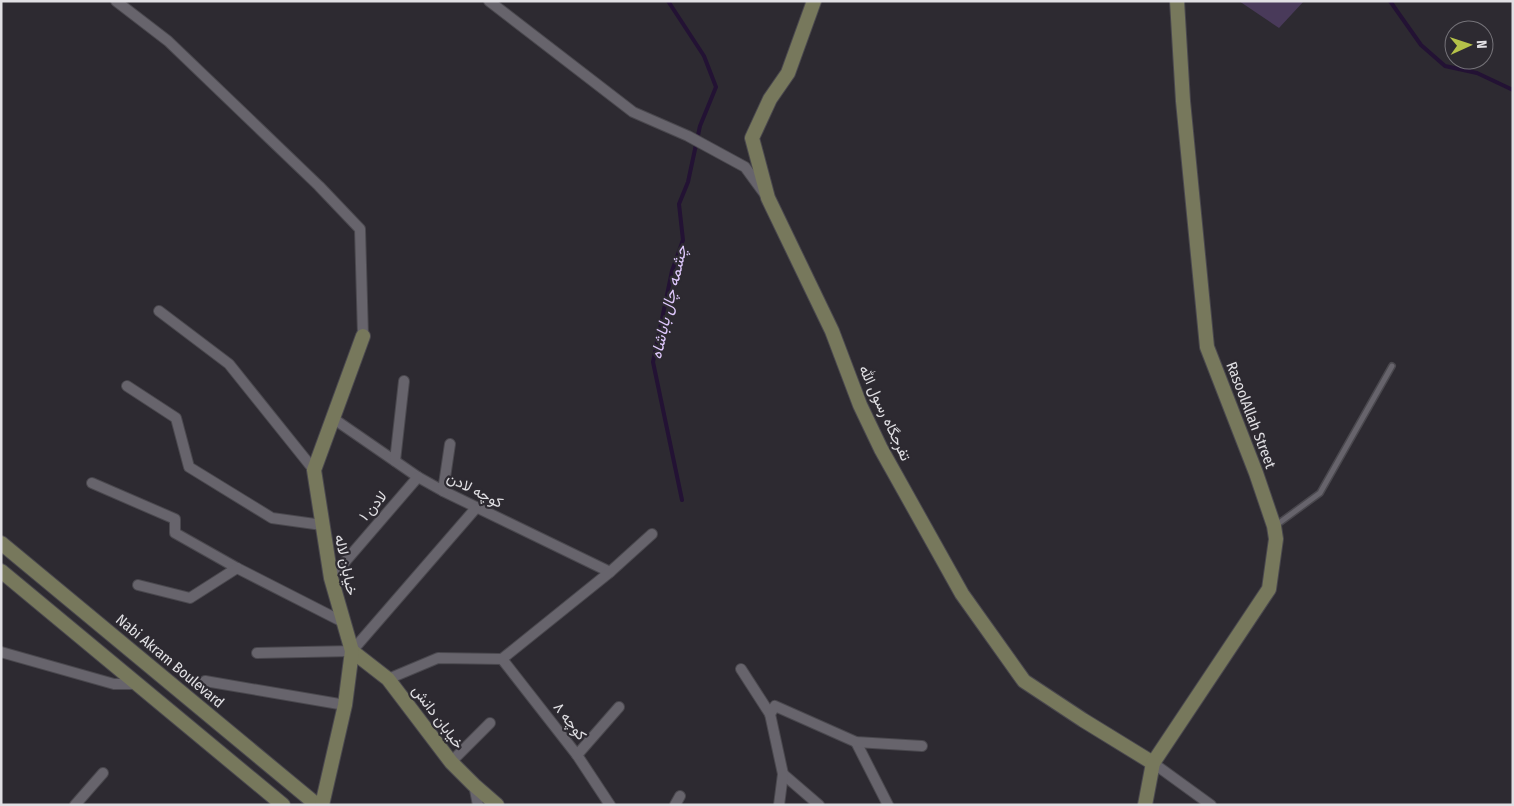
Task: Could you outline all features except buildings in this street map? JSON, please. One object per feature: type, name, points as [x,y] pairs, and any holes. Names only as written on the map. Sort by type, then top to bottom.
[{"type":"street","points":[[116,1],[168,41],[319,186],[360,229],[363,336]]},
{"type":"street","points":[[489,1],[633,112],[688,136],[745,167],[768,198]]},
{"type":"street","name":"تفرجگاه رسول الله","points":[[814,1],[788,73],[770,99],[752,138],[768,198],[832,331],[860,405],[881,449],[962,594],[1024,681],[1153,763]]},
{"type":"street","name":"RasoolAllah Street","points":[[1145,805],[1153,763],[1269,589],[1276,539],[1274,526],[1256,473],[1207,347],[1183,101],[1177,1]]},
{"type":"street","points":[[159,311],[229,364],[314,470]]},
{"type":"street","name":"خیابان لاله","points":[[322,805],[345,705],[352,652],[331,578],[314,470],[363,336]]},
{"type":"street","points":[[395,461],[404,381]]},
{"type":"street","points":[[127,386],[176,418],[189,466],[272,518],[322,525]]},
{"type":"street","name":"کوچه لادن","points":[[334,419],[418,477],[443,491],[610,572]]},
{"type":"street","points":[[443,491],[450,444]]},
{"type":"street","name":"لادن ۱","points":[[331,578],[418,477]]},
{"type":"street","points":[[92,483],[175,519],[175,533],[237,568],[343,622]]},
{"type":"street","points":[[257,653],[352,652],[476,508]]},
{"type":"street","points":[[388,679],[438,658],[502,659],[610,572],[652,534]]},
{"type":"street","name":"Nabi Akram Boulevard","points":[[1,543],[317,805]]},
{"type":"street","points":[[138,585],[190,598],[237,568]]},
{"type":"street","points":[[1,571],[284,805]]},
{"type":"street","points":[[1,652],[114,684],[136,684]]},
{"type":"street","name":"خیابان دانش","points":[[352,652],[388,679],[451,762],[497,805]]},
{"type":"street","name":"کوچه ۸","points":[[502,659],[578,755],[610,805]]},
{"type":"street","points":[[741,669],[770,714],[782,774],[780,805]]},
{"type":"street","points":[[205,681],[345,705]]},
{"type":"street","points":[[770,714],[775,706],[856,742],[922,746]]},
{"type":"street","points":[[578,755],[619,708]]},
{"type":"street","points":[[451,762],[490,723]]},
{"type":"street","points":[[856,742],[888,805]]},
{"type":"street","points":[[1153,763],[1211,805]]},
{"type":"street","points":[[75,805],[103,773]]},
{"type":"street","points":[[782,774],[819,805]]},
{"type":"street","points":[[474,785],[478,805]]},
{"type":"lane","points":[[1274,526],[1320,493],[1392,366]]},
{"type":"shaded area","points":[[1239,1],[1304,1],[1279,28]]},
{"type":"waterway","name":"چشمه چال باباشاه","points":[[668,1],[704,56],[716,87],[700,126],[688,182],[679,204],[683,240],[672,271],[653,362],[682,500]]},
{"type":"waterway","points":[[1390,1],[1421,45],[1445,66],[1477,73],[1513,90]]}]
